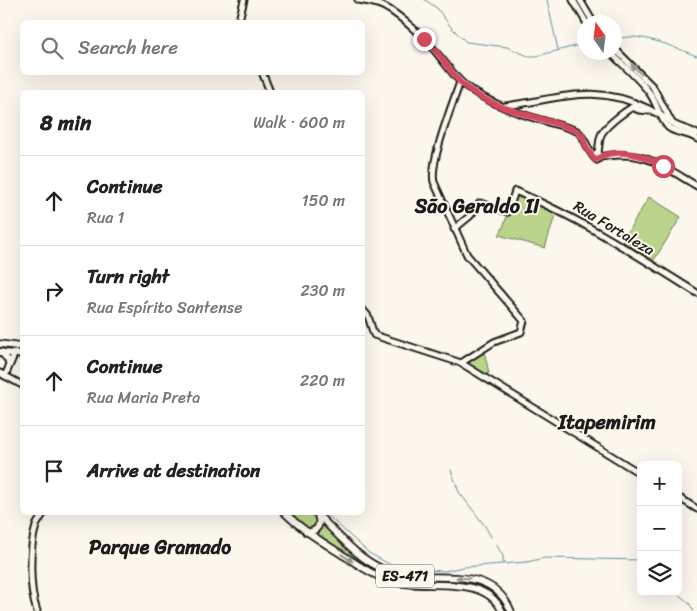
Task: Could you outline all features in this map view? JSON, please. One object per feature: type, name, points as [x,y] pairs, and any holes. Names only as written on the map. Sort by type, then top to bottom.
[{"type":"main road","points":[[0,344],[19,347]]},
{"type":"main road","points":[[0,352],[19,347]]},
{"type":"main road","points":[[0,352],[8,360],[9,365]]},
{"type":"main road","name":"ES-471","points":[[287,515],[306,532],[369,572],[388,581],[414,586],[468,587],[478,589],[493,597],[502,611]]},
{"type":"main road","points":[[306,532],[313,531],[318,527],[320,523],[316,515]]},
{"type":"main road","name":"ES-471","points":[[317,515],[363,557],[379,568],[412,577],[481,581],[496,589],[505,600],[510,611]]},
{"type":"street","points":[[241,20],[244,0]]},
{"type":"street","points":[[358,0],[382,6],[420,35],[439,55],[460,82],[485,100],[577,131],[582,135],[587,149],[597,155],[640,156],[658,163],[697,186]]},
{"type":"street","points":[[573,0],[582,15]]},
{"type":"street","points":[[580,0],[589,15]]},
{"type":"street","points":[[622,56],[653,87],[672,123]]},
{"type":"street","points":[[618,60],[648,91],[660,114],[671,128],[697,139]]},
{"type":"street","points":[[263,75],[269,90]]},
{"type":"street","points":[[460,82],[432,175],[467,255],[524,321],[521,332],[494,342],[461,363]]},
{"type":"street","points":[[503,107],[581,94],[621,98],[660,114],[678,127],[697,134]]},
{"type":"street","points":[[621,98],[638,110],[650,110]]},
{"type":"street","points":[[597,155],[602,134],[632,107],[640,105]]},
{"type":"street","name":"Rua Fortaleza","points":[[454,229],[470,216],[480,203],[508,212],[515,191],[593,228],[697,293]]},
{"type":"street","points":[[365,312],[374,335],[461,363],[637,472]]},
{"type":"street","points":[[19,347],[3,374],[20,384]]},
{"type":"street","points":[[682,499],[697,508]]},
{"type":"street","points":[[37,611],[33,602],[31,562],[36,526],[42,515]]},
{"type":"green space","points":[[520,194],[556,212],[545,248],[499,235],[513,201]]},
{"type":"green space","points":[[649,197],[681,217],[654,260],[622,241]]},
{"type":"green space","points":[[484,351],[489,373],[486,374],[466,363]]},
{"type":"green space","points":[[292,515],[311,515],[316,519],[317,525],[310,530]]},
{"type":"green space","points":[[323,524],[355,554],[383,572],[395,577],[414,580],[467,580],[494,590],[509,611],[505,611],[496,598],[485,590],[473,585],[413,584],[399,582],[378,574],[318,537],[318,532]]},
{"type":"waterway","points":[[425,0],[437,8],[450,26],[466,42],[507,47],[528,56],[536,56],[577,46]]},
{"type":"waterway","points":[[547,0],[558,50]]},
{"type":"waterway","points":[[622,38],[644,38],[697,56]]},
{"type":"waterway","points":[[0,349],[20,352]]},
{"type":"waterway","points":[[451,470],[459,492],[491,537]]},
{"type":"waterway","points":[[327,515],[369,553],[389,564],[406,569],[444,571],[464,567],[527,562],[545,558],[637,560]]},
{"type":"waterway","points":[[496,544],[503,556],[503,562],[507,564]]},
{"type":"waterway","points":[[681,596],[689,603],[694,611]]},
{"type":"district","name":"São Geraldo II","points":[[477,206]]},
{"type":"district","name":"Itapemirim","points":[[607,422]]},
{"type":"district","name":"Parque Gramado","points":[[160,547]]},
{"type":"route","points":[[424,39],[460,82],[469,89],[485,100],[503,107],[577,131],[582,135],[587,149],[595,160],[600,157],[616,154],[628,154],[640,156],[663,166]]}]
